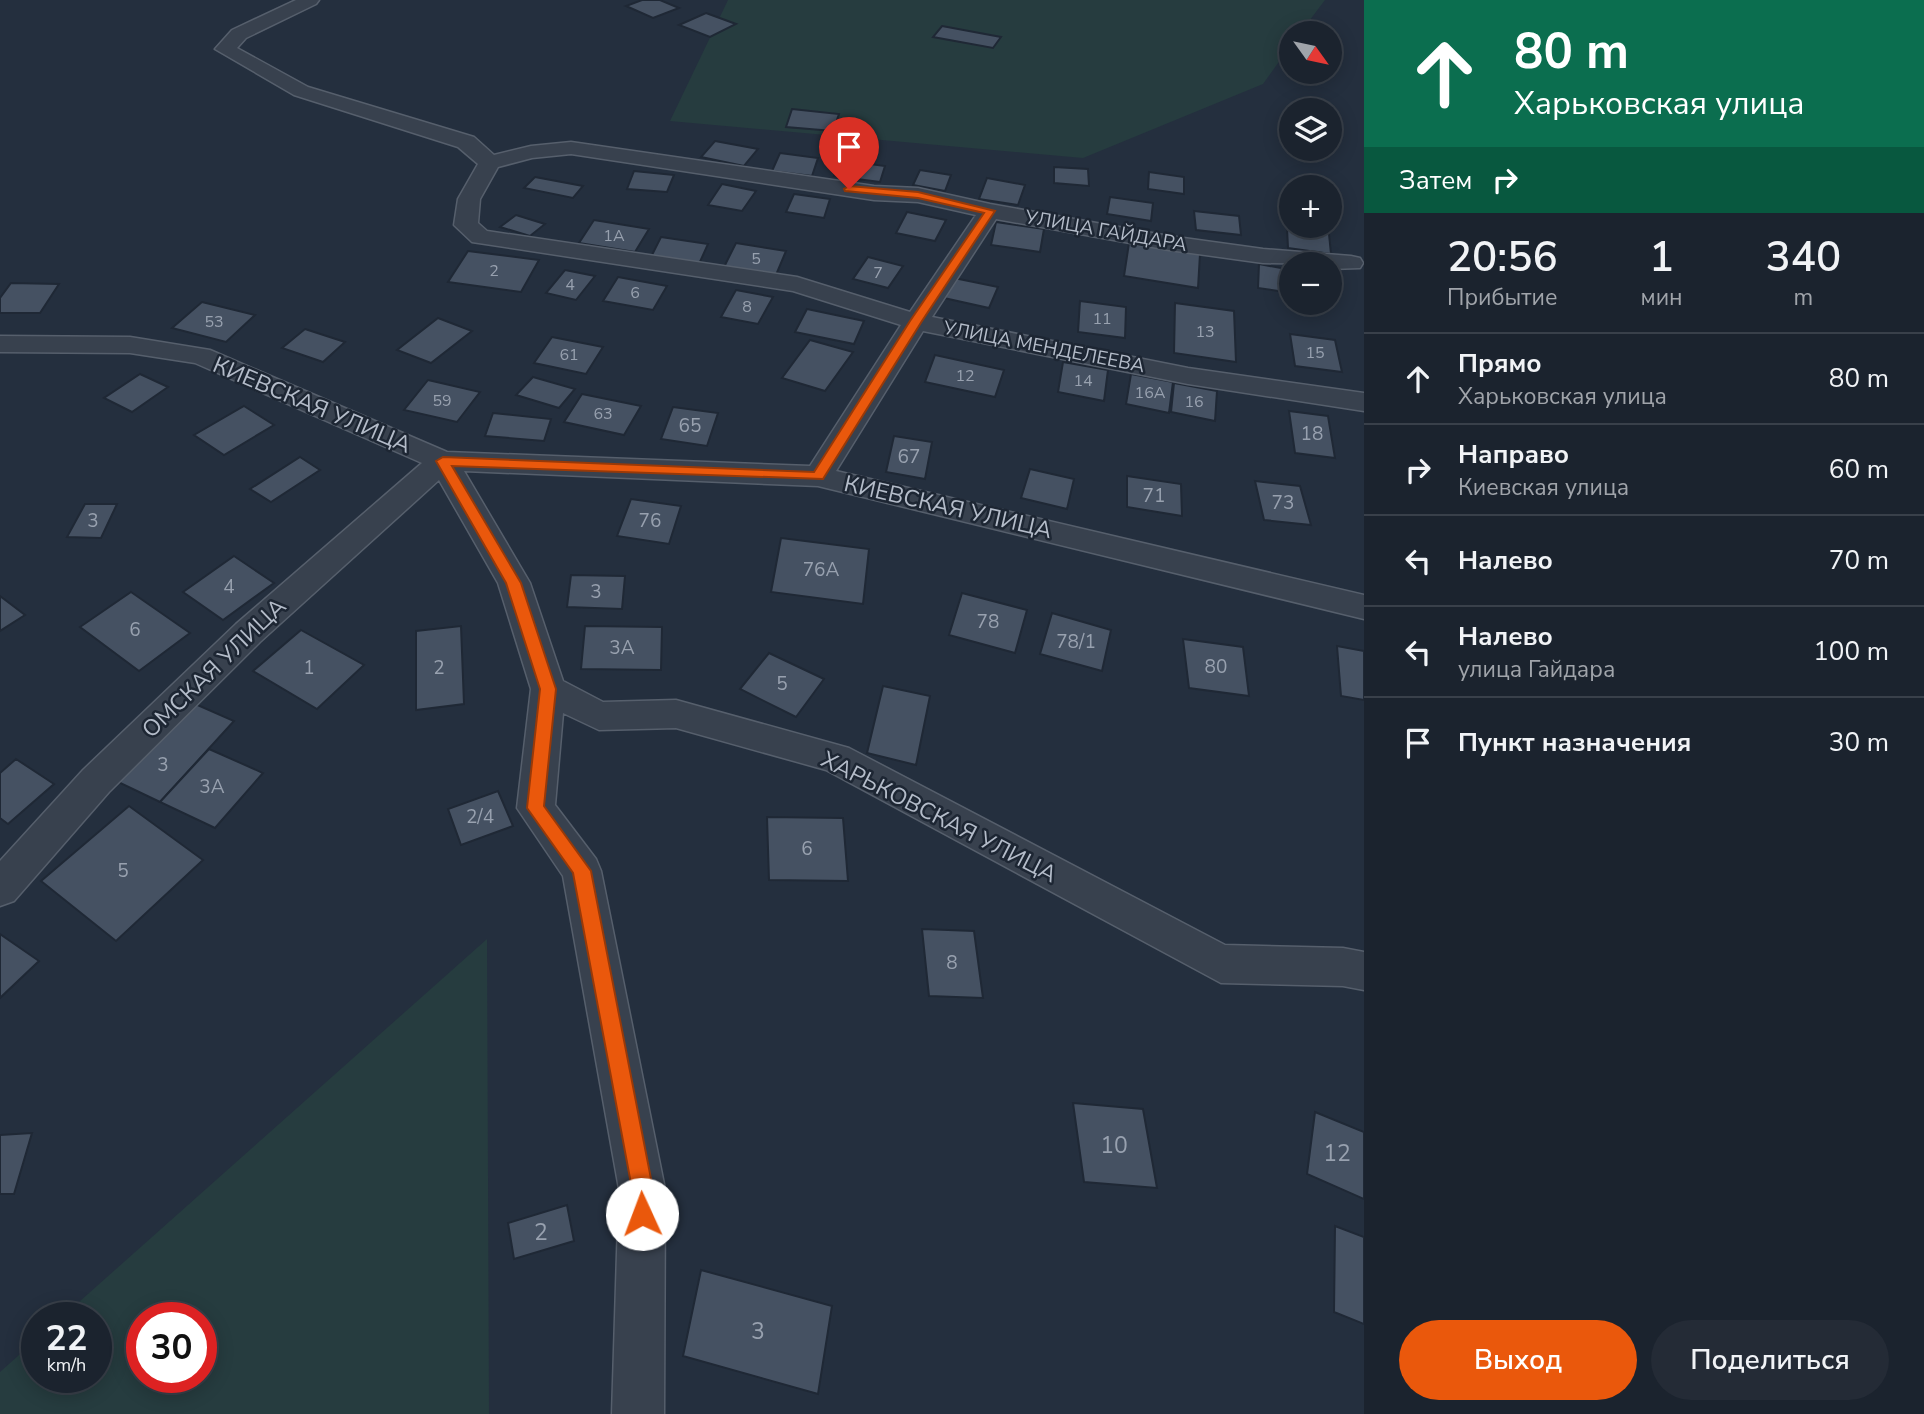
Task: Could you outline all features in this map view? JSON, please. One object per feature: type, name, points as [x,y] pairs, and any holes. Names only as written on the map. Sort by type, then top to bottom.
[{"type":"street","points":[[310,0],[239,34],[225,48],[302,91],[466,142],[490,163]]},
{"type":"street","name":"УЛИЦА ГАЙДАРА","points":[[490,163],[531,152],[572,148],[874,193],[918,195],[990,211],[1169,243],[1263,256],[1351,263]]},
{"type":"street","name":"УЛИЦА МЕНДЕЛЕЕВА","points":[[490,163],[469,199],[466,225],[480,237],[797,284],[916,321],[1188,376],[1364,402]]},
{"type":"street","points":[[818,476],[916,321],[990,211]]},
{"type":"street","name":"КИЕВСКАЯ УЛИЦА","points":[[0,344],[130,345],[201,356],[443,461],[818,476],[1364,607]]},
{"type":"street","points":[[443,461],[514,583],[548,689],[536,808],[582,871],[642,1189],[638,1414]]},
{"type":"street","name":"ОМСКАЯ УЛИЦА","points":[[0,889],[96,782],[248,633],[443,461]]},
{"type":"street","name":"ХАРЬКОВСКАЯ УЛИЦА","points":[[548,689],[599,716],[676,715],[836,758],[1221,964],[1343,967],[1364,971]]},
{"type":"green space","points":[[728,0],[1325,0],[1309,21],[1279,21],[1279,62],[1263,84],[1083,158],[670,121]]},
{"type":"green space","points":[[487,939],[489,1414],[0,1414],[0,1372],[21,1353],[21,1393],[112,1393],[112,1302],[79,1302]]},
{"type":"building","points":[[642,0],[660,0],[679,8],[653,18],[626,6]]},
{"type":"building","points":[[706,13],[736,24],[710,37],[679,25]]},
{"type":"building","points":[[942,26],[1001,37],[993,48],[933,37]]},
{"type":"building","points":[[792,109],[839,114],[833,131],[786,127]]},
{"type":"building","points":[[715,141],[758,149],[744,166],[701,157]]},
{"type":"building","points":[[780,153],[818,158],[812,176],[772,171]]},
{"type":"building","points":[[840,160],[885,166],[880,182],[834,176]]},
{"type":"building","points":[[1054,167],[1088,169],[1089,186],[1054,183]]},
{"type":"building","points":[[920,170],[951,175],[945,191],[913,185]]},
{"type":"building","points":[[634,171],[674,175],[667,192],[627,189]]},
{"type":"building","points":[[1149,172],[1184,177],[1184,194],[1148,189]]},
{"type":"building","points":[[535,177],[583,186],[573,198],[524,188]]},
{"type":"building","points":[[987,178],[1025,185],[1018,205],[979,199]]},
{"type":"building","points":[[722,184],[756,191],[742,211],[708,205]]},
{"type":"building","points":[[794,194],[830,199],[824,218],[786,212]]},
{"type":"building","points":[[1110,197],[1153,203],[1151,221],[1107,214]]},
{"type":"building","points":[[1194,211],[1239,216],[1241,235],[1196,230]]},
{"type":"building","points":[[907,212],[946,220],[935,241],[896,233]]},
{"type":"building","points":[[516,215],[545,224],[530,236],[500,227]]},
{"type":"building","points":[[594,220],[649,229],[635,252],[579,243]]},
{"type":"building","points":[[996,222],[1044,229],[1040,252],[991,245]]},
{"type":"building","points":[[661,237],[708,244],[699,264],[651,257]]},
{"type":"building","points":[[1288,238],[1329,238],[1331,252],[1317,252],[1288,248]]},
{"type":"building","points":[[736,243],[786,251],[776,275],[724,267]]},
{"type":"building","points":[[1129,243],[1200,254],[1198,288],[1124,276]]},
{"type":"building","points":[[468,251],[539,260],[521,292],[448,282]]},
{"type":"building","points":[[868,257],[903,266],[888,288],[853,279]]},
{"type":"building","points":[[1259,264],[1279,268],[1279,291],[1258,288]]},
{"type":"building","points":[[565,270],[595,276],[576,300],[546,293]]},
{"type":"building","points":[[618,277],[667,286],[653,310],[603,301]]},
{"type":"building","points":[[954,278],[998,287],[989,308],[944,298]]},
{"type":"building","points":[[11,283],[59,284],[40,313],[0,313],[0,298]]},
{"type":"building","points":[[736,290],[773,297],[758,324],[721,317]]},
{"type":"building","points":[[1080,301],[1126,307],[1125,338],[1078,332]]},
{"type":"building","points":[[202,302],[255,315],[226,342],[172,328]]},
{"type":"building","points":[[1175,303],[1234,311],[1236,362],[1174,353]]},
{"type":"building","points":[[807,309],[864,321],[854,344],[795,332]]},
{"type":"building","points":[[438,318],[472,331],[431,363],[397,350]]},
{"type":"building","points":[[305,329],[345,342],[323,362],[282,348]]},
{"type":"building","points":[[1290,334],[1335,340],[1342,372],[1295,366]]},
{"type":"building","points":[[552,337],[603,347],[586,374],[534,363]]},
{"type":"building","points":[[810,340],[853,352],[825,391],[782,378]]},
{"type":"building","points":[[935,355],[1004,370],[995,397],[925,382]]},
{"type":"building","points":[[1063,362],[1108,370],[1104,401],[1058,392]]},
{"type":"building","points":[[140,374],[168,387],[132,412],[104,398]]},
{"type":"building","points":[[1131,374],[1173,382],[1169,413],[1126,404]]},
{"type":"building","points":[[533,377],[575,389],[559,408],[516,395]]},
{"type":"building","points":[[428,380],[480,392],[457,422],[404,410]]},
{"type":"building","points":[[1174,383],[1217,391],[1215,421],[1171,412]]},
{"type":"building","points":[[582,394],[641,406],[624,435],[564,422]]},
{"type":"building","points":[[244,406],[274,425],[224,455],[194,435]]},
{"type":"building","points":[[673,407],[718,413],[707,446],[661,439]]},
{"type":"building","points":[[1289,411],[1328,416],[1335,458],[1295,453]]},
{"type":"building","points":[[493,413],[551,419],[544,441],[485,436]]},
{"type":"building","points":[[894,436],[932,442],[925,479],[886,472]]},
{"type":"building","points":[[300,457],[320,470],[271,502],[250,489]]},
{"type":"building","points":[[1030,469],[1074,479],[1067,509],[1021,498]]},
{"type":"building","points":[[1127,476],[1181,484],[1182,516],[1127,507]]},
{"type":"building","points":[[1255,481],[1300,486],[1311,525],[1264,520]]},
{"type":"building","points":[[631,499],[681,506],[669,544],[617,536]]},
{"type":"building","points":[[85,504],[117,504],[101,538],[67,537]]},
{"type":"building","points":[[781,538],[869,549],[863,604],[771,592]]},
{"type":"building","points":[[234,556],[274,583],[223,620],[183,592]]},
{"type":"building","points":[[571,575],[625,576],[622,609],[567,607]]},
{"type":"building","points":[[131,592],[190,633],[139,671],[80,627]]},
{"type":"building","points":[[962,593],[1027,610],[1015,653],[949,635]]},
{"type":"building","points":[[0,596],[25,615],[0,631]]},
{"type":"building","points":[[1052,613],[1111,630],[1102,671],[1040,654]]},
{"type":"building","points":[[461,626],[464,704],[416,710],[416,631]]},
{"type":"building","points":[[585,626],[662,627],[661,670],[581,669]]},
{"type":"building","points":[[301,630],[364,665],[317,709],[253,671]]},
{"type":"building","points":[[1183,639],[1243,647],[1249,696],[1189,688]]},
{"type":"building","points":[[1337,646],[1364,651],[1364,700],[1341,696]]},
{"type":"building","points":[[769,653],[824,679],[796,717],[740,689]]},
{"type":"building","points":[[883,686],[930,696],[916,765],[867,753]]},
{"type":"building","points":[[193,703],[234,721],[160,802],[116,781]]},
{"type":"building","points":[[209,749],[263,773],[215,828],[160,802]]},
{"type":"building","points":[[16,759],[54,784],[8,824],[0,818],[0,773]]},
{"type":"building","points":[[498,791],[513,826],[461,845],[448,809]]},
{"type":"building","points":[[129,806],[203,860],[116,941],[41,881]]},
{"type":"building","points":[[767,817],[843,818],[848,881],[769,880]]},
{"type":"building","points":[[922,929],[974,931],[983,998],[929,996]]},
{"type":"building","points":[[0,934],[39,961],[0,998]]},
{"type":"building","points":[[1073,1103],[1143,1109],[1157,1188],[1084,1182]]},
{"type":"building","points":[[1315,1112],[1364,1132],[1364,1199],[1307,1174]]},
{"type":"building","points":[[32,1133],[14,1194],[0,1194],[0,1135]]},
{"type":"building","points":[[567,1205],[574,1241],[514,1259],[508,1223]]},
{"type":"building","points":[[1335,1226],[1364,1237],[1364,1324],[1334,1312]]},
{"type":"building","points":[[701,1270],[832,1306],[818,1394],[683,1356]]},
{"type":"route","points":[[642,1214],[642,1189],[582,871],[536,808],[548,689],[514,583],[443,461],[818,476],[916,321],[990,211],[918,195],[849,189]]}]
